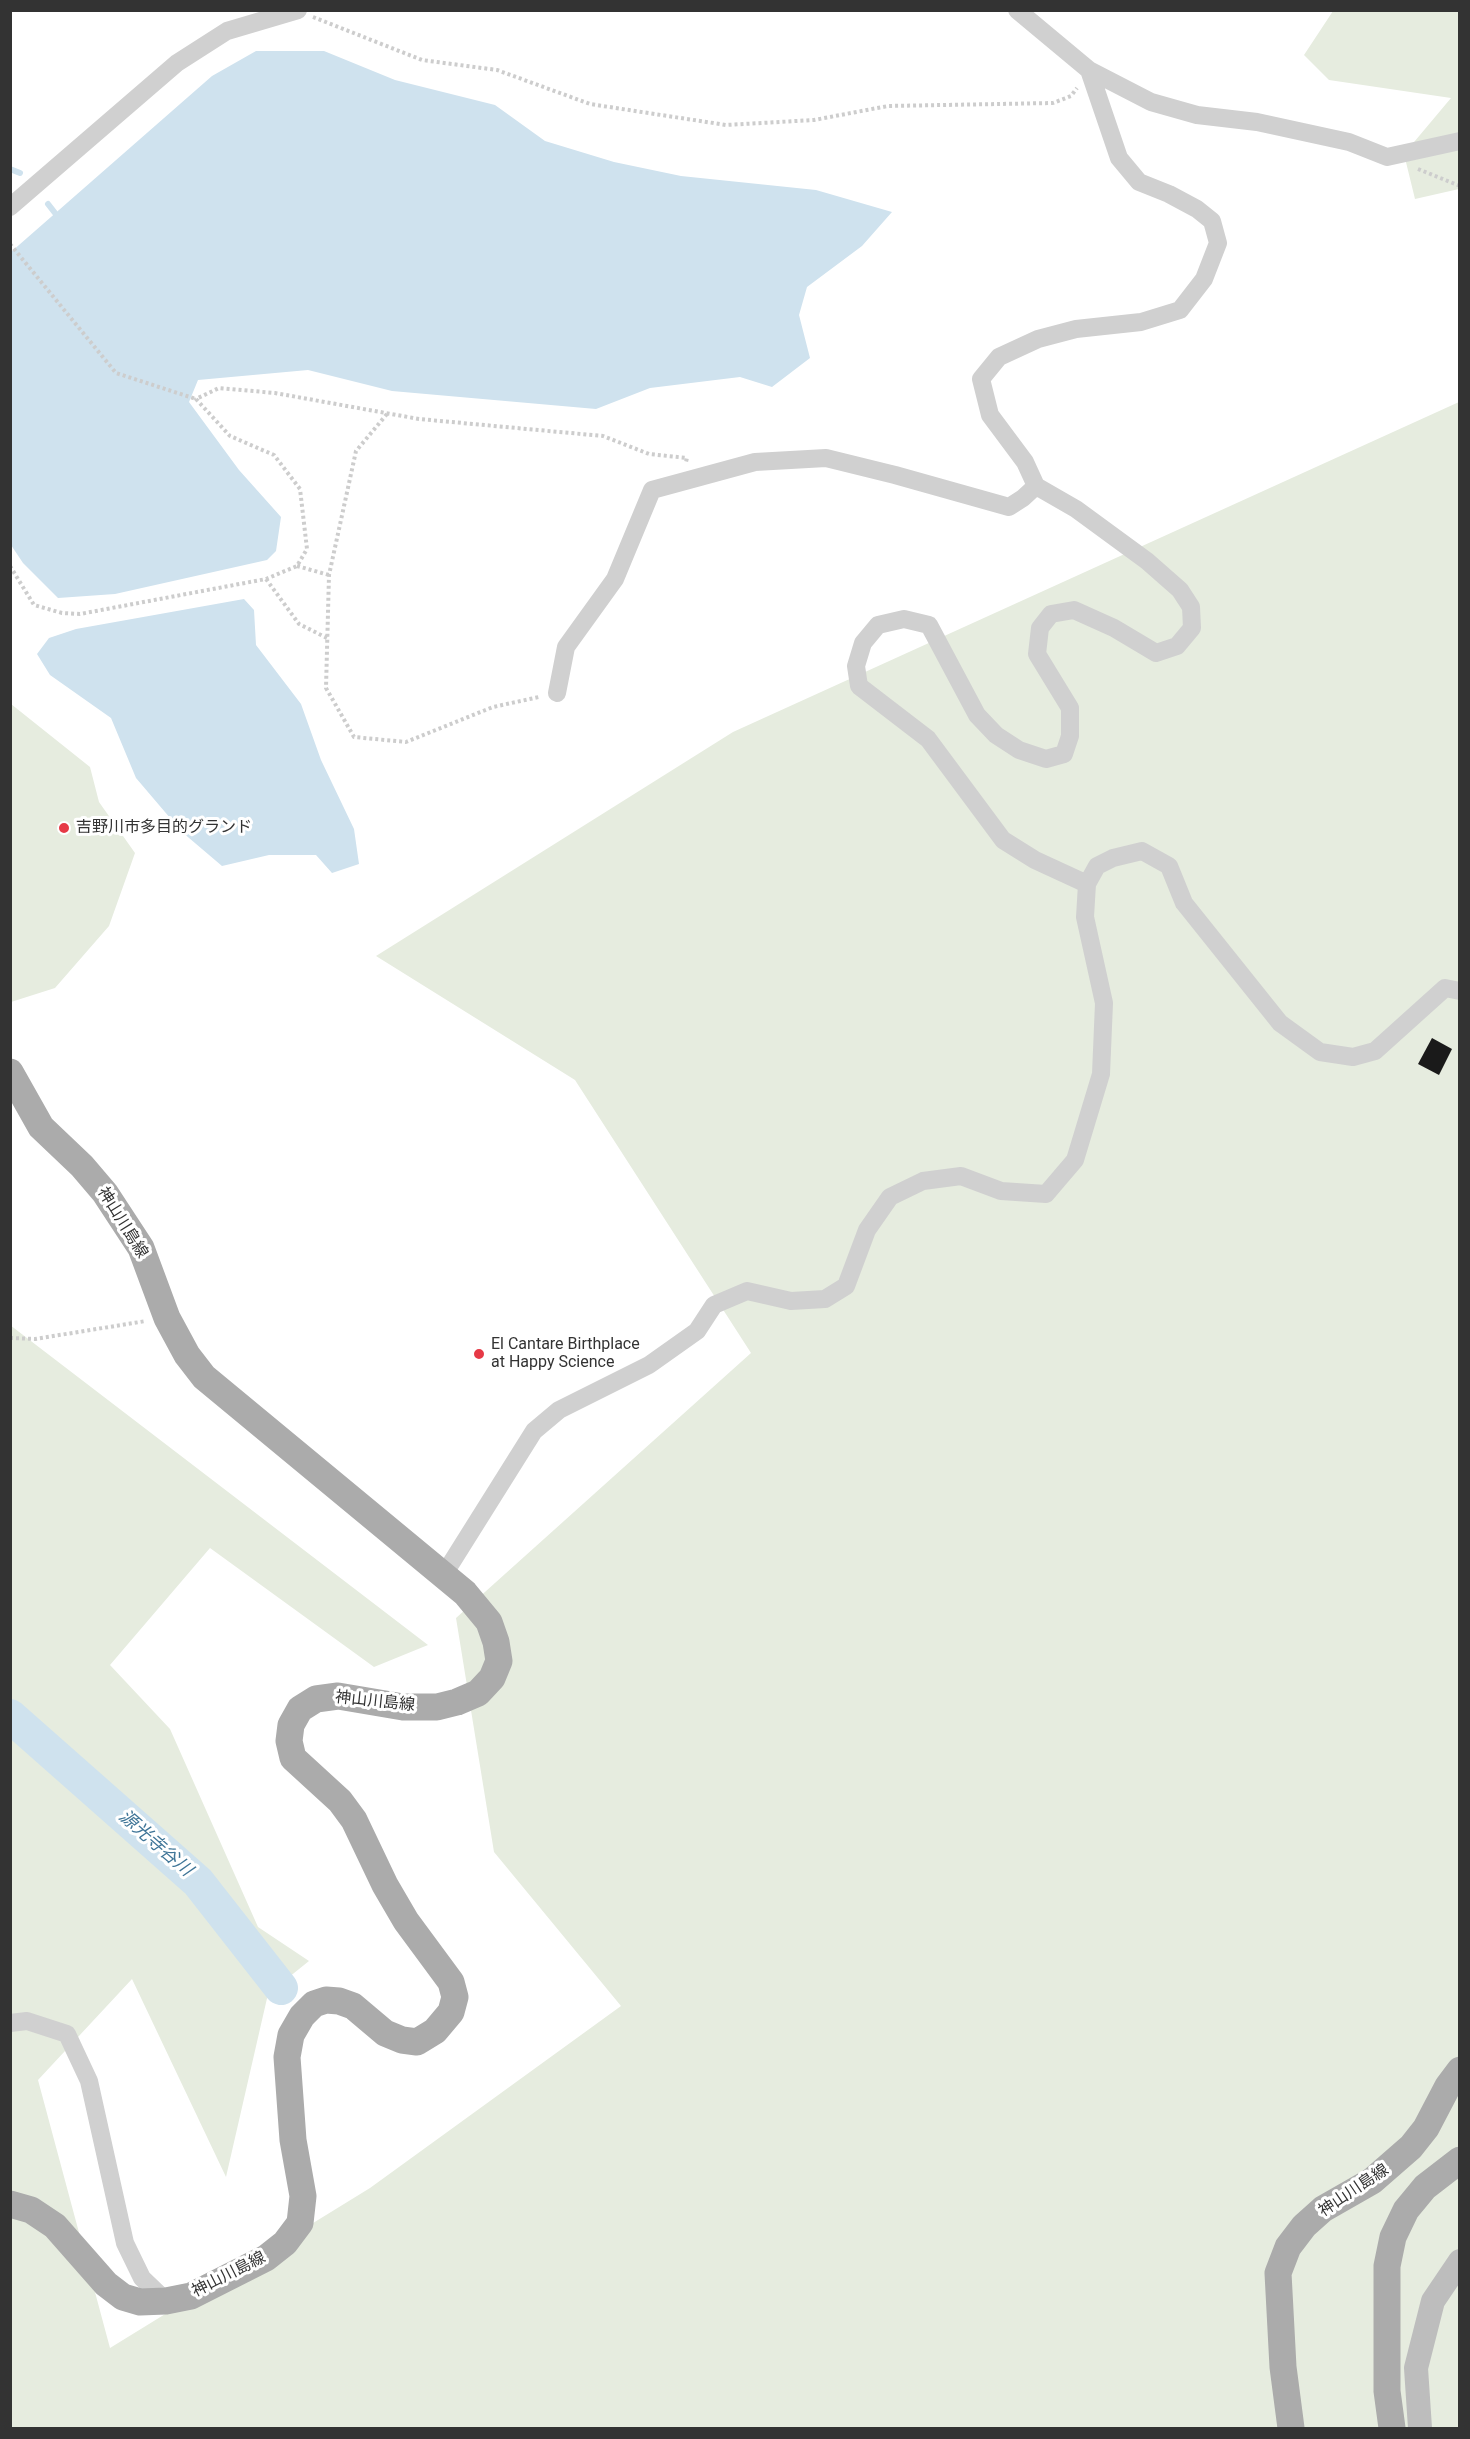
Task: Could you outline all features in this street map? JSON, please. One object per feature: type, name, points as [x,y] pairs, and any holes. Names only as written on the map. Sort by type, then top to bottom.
[{"type":"main road","name":"神山川島線","points":[[10,1072],[41,1127],[82,1166],[105,1193],[141,1248],[167,1318],[187,1355],[204,1377],[465,1593],[489,1622],[496,1642],[499,1661],[492,1678],[478,1693],[437,1707],[403,1707],[338,1696],[316,1699],[300,1709],[291,1725],[289,1741],[293,1758],[340,1801],[354,1820],[405,1921],[451,1982],[455,1997],[451,2012],[435,2031],[417,2042],[402,2040],[385,2033],[353,2006],[339,2001],[326,2000],[314,2004],[302,2016],[291,2035],[287,2057],[293,2140],[303,2196],[300,2223],[285,2243],[266,2258],[191,2296],[166,2301],[140,2302],[123,2297],[106,2284],[55,2226],[31,2210],[10,2204]]},
{"type":"main road","name":"神山川島線","points":[[1291,2428],[1283,2367],[1278,2273],[1288,2247],[1304,2226],[1323,2209],[1371,2181],[1411,2147],[1426,2128],[1448,2086],[1460,2070]]},
{"type":"main road","points":[[1392,2428],[1387,2391],[1387,2266],[1393,2237],[1406,2210],[1425,2187],[1460,2160]]},
{"type":"main road","points":[[1420,2428],[1416,2367],[1433,2301],[1460,2261]]},
{"type":"street","points":[[1017,10],[1089,70],[1151,102],[1197,115],[1257,122],[1349,142],[1387,157],[1460,141]]},
{"type":"street","points":[[10,207],[177,63],[227,32],[298,11]]},
{"type":"street","points":[[1087,884],[1035,860],[1004,840],[928,739],[859,686],[856,666],[863,643],[878,625],[904,619],[929,625],[976,715],[996,735],[1018,750],[1046,759],[1064,754],[1070,736],[1070,708],[1037,654],[1040,628],[1051,614],[1074,610],[1114,628],[1156,653],[1177,646],[1192,628],[1191,607],[1180,590],[1147,561],[1076,509],[1036,486],[1025,462],[990,415],[981,379],[999,357],[1038,339],[1076,329],[1142,322],[1180,310],[1204,279],[1218,243],[1212,221],[1197,209],[1169,194],[1139,182],[1119,158],[1089,70]]},
{"type":"street","points":[[557,693],[566,647],[615,579],[652,490],[755,462],[826,458],[1009,507],[1036,486]]},
{"type":"street","points":[[443,1576],[534,1431],[559,1410],[650,1365],[697,1331],[714,1305],[747,1291],[791,1301],[825,1299],[846,1286],[867,1230],[890,1197],[923,1180],[961,1176],[1001,1191],[1046,1194],[1076,1160],[1101,1074],[1104,1003],[1085,917],[1087,884],[1097,866],[1113,858],[1142,851],[1169,866],[1184,903],[1280,1023],[1320,1052],[1353,1057],[1375,1051],[1445,988],[1460,991]]},
{"type":"street","points":[[10,2023],[27,2021],[67,2034],[89,2081],[125,2243],[142,2278],[166,2301]]},
{"type":"path","points":[[298,11],[423,60],[497,70],[590,104],[726,125],[814,120],[888,106],[1053,103],[1071,96],[1089,70]]},
{"type":"path","points":[[1387,157],[1460,186]]},
{"type":"path","points":[[10,244],[116,373],[196,399],[230,436],[274,455],[300,489],[307,549],[297,566],[266,579],[80,614],[62,613],[34,605],[10,566]]},
{"type":"path","points":[[196,399],[219,388],[275,393],[419,419],[603,436],[649,454],[687,458],[683,480]]},
{"type":"path","points":[[387,413],[356,451],[329,575],[326,688],[354,737],[406,742],[493,707],[557,693]]},
{"type":"path","points":[[297,566],[329,575]]},
{"type":"path","points":[[266,579],[299,624],[327,638]]},
{"type":"path","points":[[10,1338],[35,1338],[167,1318]]},
{"type":"shaded area","points":[[1333,11],[1459,11],[1459,189],[1415,199],[1404,154],[1451,98],[1329,80],[1304,55]]},
{"type":"shaded area","points":[[1459,402],[1459,2428],[11,2428],[10,1325],[428,1645],[374,1667],[210,1548],[110,1665],[170,1729],[258,1927],[309,1961],[268,1994],[226,2177],[132,1979],[38,2080],[110,2348],[370,2188],[621,2006],[494,1852],[456,1618],[751,1353],[575,1080],[376,956],[733,732]]},
{"type":"shaded area","name":"吉野川市多目的グランド","points":[[11,704],[90,767],[99,802],[135,853],[109,926],[55,988],[11,1002]]},
{"type":"water","points":[[256,51],[324,51],[395,80],[495,105],[545,141],[614,162],[681,176],[816,190],[892,212],[862,246],[807,287],[799,315],[810,358],[772,387],[740,377],[650,388],[596,409],[392,391],[308,370],[198,380],[189,402],[239,470],[281,517],[276,551],[267,560],[115,594],[58,598],[23,563],[11,545],[11,252],[212,76]]},
{"type":"water","points":[[244,599],[254,610],[256,645],[301,704],[321,760],[354,829],[359,864],[332,873],[316,855],[269,855],[222,866],[182,832],[136,778],[111,718],[50,675],[37,654],[49,638],[76,629]]},
{"type":"building","points":[[1432,1038],[1452,1049],[1439,1075],[1418,1064]]},
{"type":"waterway","points":[[10,169],[20,173]]},
{"type":"waterway","points":[[48,204],[55,213]]},
{"type":"waterway","name":"源光寺谷川","points":[[10,1716],[198,1882],[281,1988]]},
{"type":"place","name":"吉野川市多目的グランド","points":[[64,828]]},
{"type":"place","name":"El Cantare Birthplace at Happy Science","points":[[479,1354]]}]
